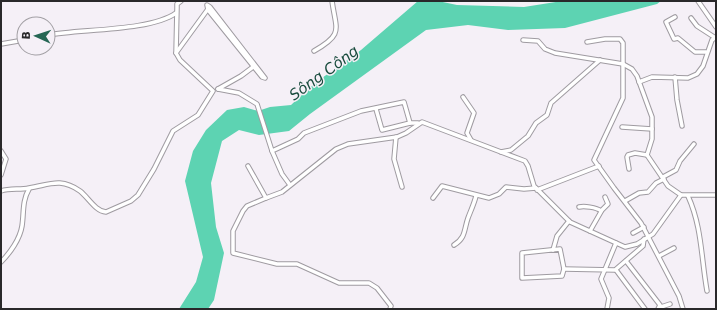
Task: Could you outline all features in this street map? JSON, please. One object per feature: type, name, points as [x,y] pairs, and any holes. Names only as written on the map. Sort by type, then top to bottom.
[{"type":"street","points":[[181,1],[177,4],[176,53],[180,60],[213,91]]},
{"type":"street","points":[[314,51],[330,41],[335,34],[337,24],[332,1]]},
{"type":"street","points":[[639,82],[652,77],[688,78],[697,74],[703,66],[706,52],[715,37],[716,28],[698,1]]},
{"type":"street","points":[[176,53],[207,5]]},
{"type":"street","points":[[207,5],[265,78],[262,77],[253,66],[207,5]]},
{"type":"street","points":[[56,34],[151,24],[164,21],[176,15]]},
{"type":"street","points":[[675,17],[666,22],[674,39],[677,38],[695,52],[706,52]]},
{"type":"street","points":[[691,18],[697,26],[715,37]]},
{"type":"street","points":[[587,42],[605,39],[620,39],[623,43],[623,98],[594,160],[644,227],[679,296],[683,309]]},
{"type":"street","points":[[524,40],[538,40],[545,49],[555,53],[623,64],[632,69],[639,82],[652,117],[652,139],[647,155]]},
{"type":"street","points":[[1,44],[16,41]]},
{"type":"street","points":[[500,152],[511,150],[528,136],[536,123],[547,115],[552,103],[600,60]]},
{"type":"street","points":[[1,189],[28,188],[45,184],[63,184],[79,191],[100,210],[106,212],[131,201],[138,195],[154,169],[172,132],[198,115],[213,91],[241,76],[253,66]]},
{"type":"street","points":[[675,77],[676,100],[682,126]]},
{"type":"street","points":[[218,89],[239,93],[253,100],[258,105],[272,150],[282,174],[290,185]]},
{"type":"street","points":[[463,97],[474,113],[467,133],[472,141]]},
{"type":"street","points":[[272,150],[298,139],[314,129],[362,111],[405,102],[410,123]]},
{"type":"street","points":[[376,109],[382,130],[410,123],[422,122],[525,161],[536,189],[569,222],[625,246],[637,244],[653,234],[681,195]]},
{"type":"street","points":[[390,309],[391,306],[383,294],[369,283],[339,283],[296,264],[277,264],[233,253],[233,231],[247,206],[279,194],[336,149],[348,144],[396,137],[406,133],[418,123]]},
{"type":"street","points":[[622,127],[652,129]]},
{"type":"street","points":[[396,137],[394,158],[402,187]]},
{"type":"street","points":[[625,201],[639,193],[648,192],[656,183],[676,170],[680,161],[694,144]]},
{"type":"street","points":[[1,151],[6,159],[1,175]]},
{"type":"street","points":[[629,169],[628,155],[635,153],[647,155],[668,186],[681,195],[716,195]]},
{"type":"street","points":[[248,166],[266,198]]},
{"type":"street","points":[[432,198],[442,186],[476,196],[489,198],[494,197],[506,187],[536,189],[599,166]]},
{"type":"street","points":[[1,262],[18,238],[22,228],[23,203],[28,188]]},
{"type":"street","points":[[454,245],[464,236],[468,218],[474,206],[476,196]]},
{"type":"street","points":[[688,196],[696,213],[701,237],[707,291]]},
{"type":"street","points":[[590,231],[601,211],[608,204],[605,197]]},
{"type":"street","points":[[579,208],[582,206],[597,208],[601,211]]},
{"type":"street","points":[[553,250],[557,236],[569,222]]},
{"type":"street","points":[[633,233],[644,227]]},
{"type":"street","points":[[616,270],[643,246],[644,239]]},
{"type":"street","points":[[607,309],[609,298],[602,279],[616,243]]},
{"type":"street","points":[[659,256],[674,248]]},
{"type":"street","points":[[553,250],[561,250],[564,269],[562,276],[522,278],[522,252],[553,250]]},
{"type":"street","points":[[626,261],[659,308],[670,304]]},
{"type":"street","points":[[564,269],[616,270],[646,309]]},
{"type":"shaded area","name":"Sông Công","points":[[418,1],[438,1],[457,5],[524,7],[562,1],[661,1],[657,4],[565,28],[508,30],[468,25],[426,30],[310,114],[289,131],[259,135],[239,130],[222,141],[211,183],[216,227],[224,253],[214,300],[208,309],[179,309],[196,282],[203,257],[185,181],[193,151],[206,130],[227,110],[244,107],[258,111],[270,107],[291,105],[315,83],[361,50]]}]
